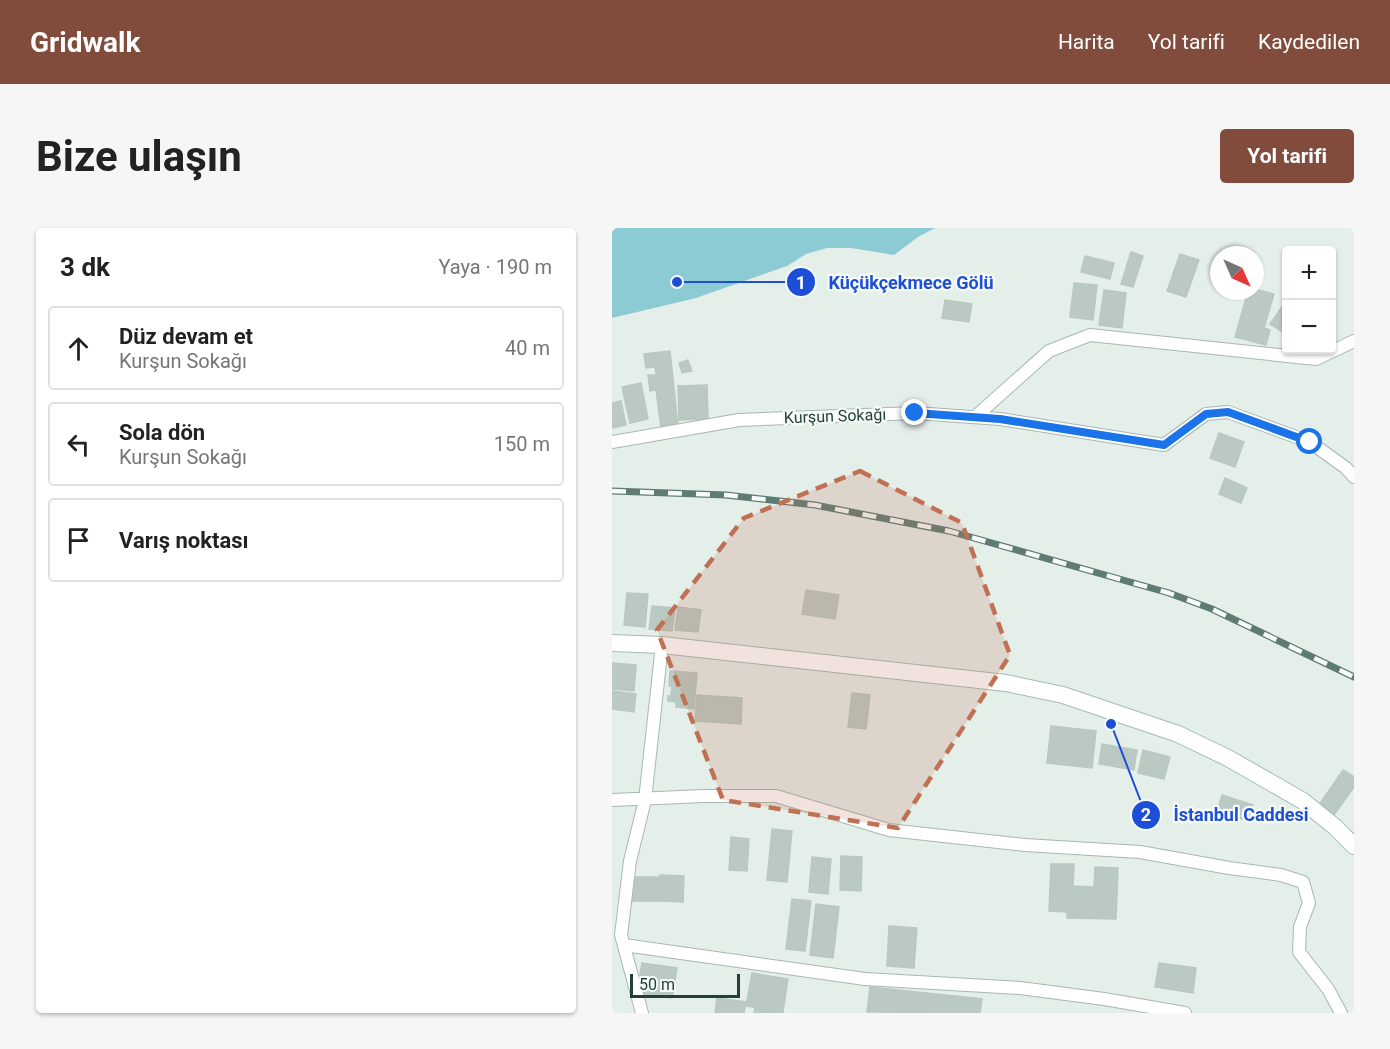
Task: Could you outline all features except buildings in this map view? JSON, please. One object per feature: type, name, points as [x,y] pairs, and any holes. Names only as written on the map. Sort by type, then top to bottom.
[{"type":"street","points":[[975,417],[1049,351],[1090,335],[1316,359],[1354,341]]},
{"type":"street","name":"Kurşun Sokağı","points":[[612,442],[738,420],[915,413],[1000,419],[1164,445],[1206,414],[1228,412],[1310,442],[1346,468],[1354,477]]},
{"type":"street","points":[[612,643],[662,645],[1006,683],[1063,695],[1178,734],[1228,758],[1303,801],[1354,846]]},
{"type":"street","points":[[642,1013],[619,939],[630,861],[645,800],[662,645]]},
{"type":"street","points":[[612,800],[776,796],[889,830],[1025,845],[1140,852],[1229,868],[1281,874],[1303,882],[1309,903],[1300,927],[1299,952],[1328,989],[1341,1013]]},
{"type":"street","points":[[619,939],[865,979],[1020,988],[1185,1013]]},
{"type":"highlighted area","points":[[860,471],[962,523],[1010,655],[898,828],[723,800],[657,630],[744,518]]},
{"type":"water","points":[[612,228],[935,228],[918,237],[894,255],[851,248],[827,248],[806,254],[787,266],[696,298],[612,318]]},
{"type":"railway","points":[[612,491],[726,495],[815,505],[949,531],[1169,593],[1212,609],[1354,677]]},
{"type":"place","name":"Küçükçekmece Gölü","points":[[677,282]]},
{"type":"place","name":"İstanbul Caddesi","points":[[1111,724]]},
{"type":"route","points":[[915,413],[1000,419],[1164,445],[1206,414],[1228,412],[1310,442]]}]
